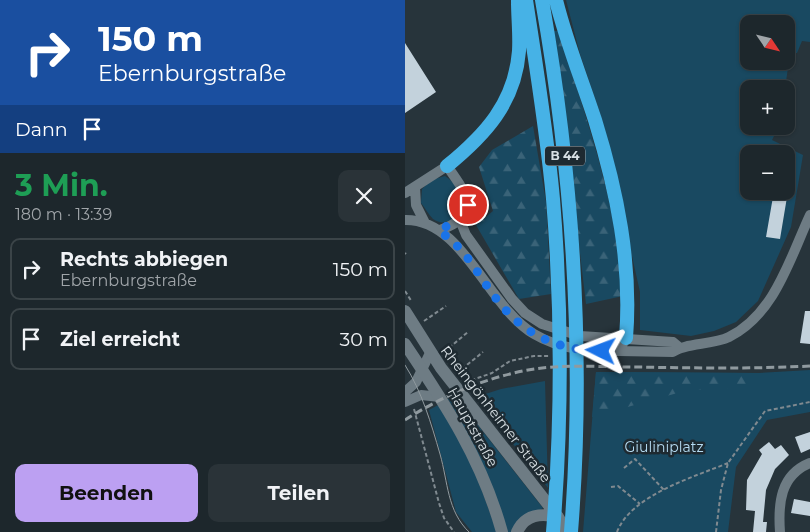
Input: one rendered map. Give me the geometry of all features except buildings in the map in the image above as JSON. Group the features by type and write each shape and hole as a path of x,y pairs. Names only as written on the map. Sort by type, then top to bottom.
{"highway":[{"path":"447,166 486,132 510,90 516,71 519,50 518,0"},
{"name":"B 44","path":"526,0 548,148 557,251 559,314 558,454 553,532"},
{"name":"B 44","path":"542,0 565,152 576,314 576,451 571,532"},
{"path":"556,0 577,72 595,122 623,235 629,299 626,338"}],"main road":[{"name":"Rheingönheimer Straße","path":"405,312 567,532"},
{"name":"Hauptstraße","path":"405,344 471,448 488,487 502,532"},
{"path":"517,532 522,523 533,516 547,515 558,518"}],"street":[{"path":"405,193 447,166 466,192 468,205 460,220 439,230"},
{"path":"415,187 416,205 425,223"},
{"path":"405,220 425,223 439,230 461,250 502,307 532,333 572,349 673,352 679,347 706,345 722,340 754,320 772,297 810,215"},
{"path":"460,220 466,235 512,299 532,318 564,333 587,337 673,342 679,347"},
{"path":"619,351 626,338"},
{"path":"405,392 416,382 422,369 435,354"},
{"path":"408,402 421,395 440,397"},
{"path":"780,532 779,505 781,493 795,472 810,463"}],"path":[{"path":"422,322 446,306"},
{"path":"435,354 467,332"},
{"path":"455,374 483,352"},
{"path":"465,387 472,380 492,373 510,361 534,356 553,356"},
{"path":"408,402 427,452 444,518 454,532"},
{"path":"716,532 721,490 728,463 765,411 810,402"},
{"path":"624,468 635,459 664,490"},
{"path":"617,532 620,524 640,504 664,490 728,463"},
{"path":"611,488 618,486 620,482"},
{"path":"618,486 640,504"}],"green space":[{"path":"566,0 810,0 810,42 802,41 797,53 795,53 795,15 740,15 740,70 788,70 786,80 740,80 740,135 774,135 772,140 782,145 740,145 740,200 795,200 795,151 803,155 791,227 758,301 736,322 714,331 691,336 640,330 640,292 600,113 580,54"},
{"path":"554,31 558,31 590,128 608,195 620,262 623,296 586,304"},
{"path":"533,126 546,202 551,294 519,299 476,225 493,211 479,167 492,150"},
{"path":"445,176 457,188 463,203 456,216 448,221 438,222 433,219 421,203 422,189 431,180"},
{"name":"Giuliniplatz","path":"810,370 810,412 767,420 736,467 728,532 583,532 596,372 758,373"},
{"path":"596,372 758,373 754,388 688,390 592,417"},
{"path":"545,381 548,488 476,397 501,389"},
{"path":"455,396 543,508 512,532 507,532 482,464 467,432 448,399"},
{"path":"440,404 472,463 497,532 472,532 456,512 429,410"}],"tram line":[{"path":"405,365 421,397 429,419 440,454 452,505 456,515 469,532"}],"railway":[{"path":"405,420 434,403 464,389 512,373 541,368 581,366 723,368 810,366"}],"route":[{"path":"468,205 465,214 460,220 439,230 461,250 502,307 525,328 543,339 572,349 601,351"}]}
